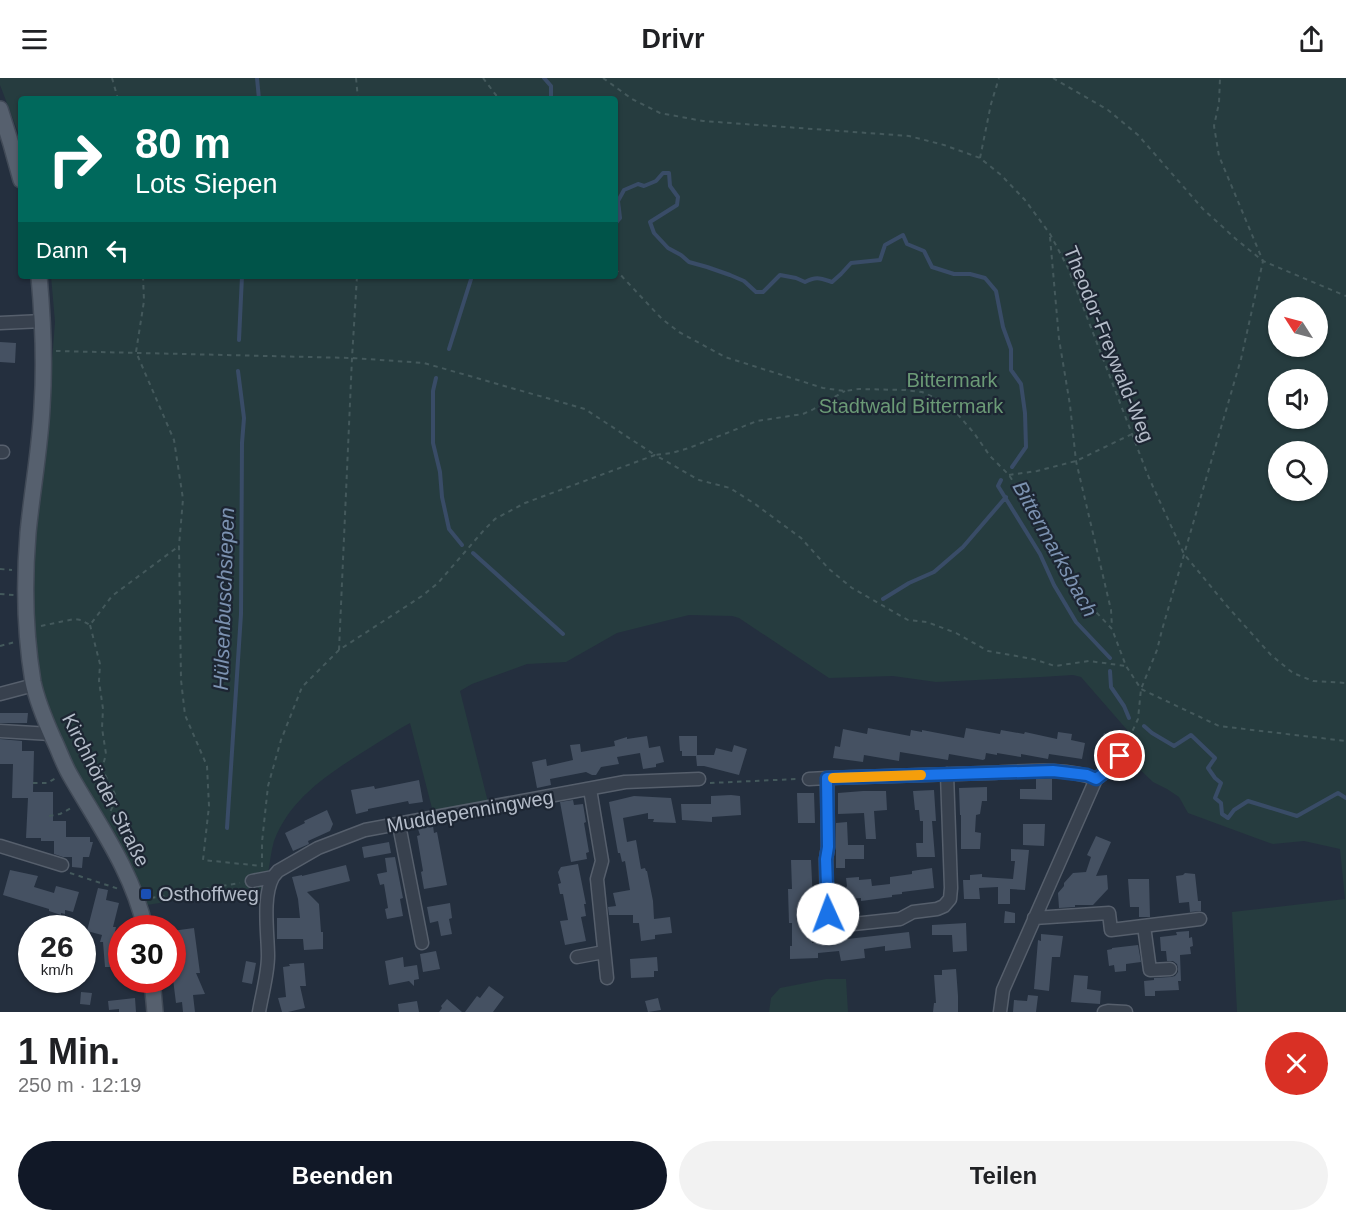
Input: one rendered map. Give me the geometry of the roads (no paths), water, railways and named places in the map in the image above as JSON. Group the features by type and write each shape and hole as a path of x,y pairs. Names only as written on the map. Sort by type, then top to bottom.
{"main road":[{"path":"0,109 18,169"},
{"name":"Kirchhörder Straße","path":"39,279 44,366 42,410 26,571 29,655 34,685 51,734 69,772 123,866 142,915"},
{"path":"153,993 155,1012"}],"street":[{"path":"0,323 43,321"},
{"path":"0,694 34,685"},
{"path":"0,731 51,734"},
{"path":"1000,1012 1003,990 1096,779 1108,770 1120,756"},
{"path":"809,779 1053,771 1087,775 1096,779"},
{"path":"827,778 828,914 834,922 844,925 900,919 913,912 937,909 944,906 950,898 947,774"},
{"name":"Muddepenningweg","path":"252,881 273,876 318,848 365,830 625,782 699,779"},
{"path":"590,789 602,861 597,879 607,978"},
{"path":"399,825 422,942"},
{"path":"0,846 62,865"},
{"path":"259,1012 268,958 266,918 269,886 273,876"},
{"path":"1034,918 1109,913 1111,930 1200,919"},
{"path":"1144,926 1150,970 1170,969"},
{"path":"577,957 604,952"},
{"path":"1104,1012 1126,1012"}],"waterway":[{"name":"Hülsenbuschsiepen","path":"257,78 259,96"},
{"name":"Bittermarksbach","path":"544,78 551,86 551,96"},
{"name":"Bittermarksbach","path":"618,201 624,190 638,184 644,186 656,181 663,173 669,173 670,186 678,197 677,205 650,222 654,233 668,248 689,262 744,281 756,292 763,292 780,275 805,282 818,278 832,282 851,263 880,260 885,245 903,235 907,244 924,251 932,267 954,274 970,274 985,278 996,291 1003,327 1011,349 1011,370 1021,384 1026,447 1012,467"},
{"name":"Bittermarksbach","path":"618,201 620,218 618,220"},
{"name":"Hülsenbuschsiepen","path":"239,340 242,279"},
{"path":"449,349 471,279"},
{"name":"Hülsenbuschsiepen","path":"227,828 241,614 244,418 238,371"},
{"path":"436,378 433,391 433,443 449,529 462,545"},
{"name":"Bittermarksbach","path":"1001,480 998,486 1040,554 1054,585 1076,622 1110,658"},
{"path":"883,599 909,583 934,572 963,547 1006,497"},
{"path":"473,553 563,634"},
{"name":"Bittermarksbach","path":"1110,671 1111,687 1129,718"},
{"name":"Bittermarksbach","path":"1144,726 1174,746 1191,735 1215,758 1208,768 1221,783 1215,798 1221,803 1222,814 1228,818 1234,810 1248,801 1297,816 1338,793 1346,798"}],"place":[{"name":"Osthoffweg","path":"146,894"}],"park label":[{"name":"Bittermark","path":"952,380"},
{"name":"Stadtwald Bittermark","path":"911,406"}]}
